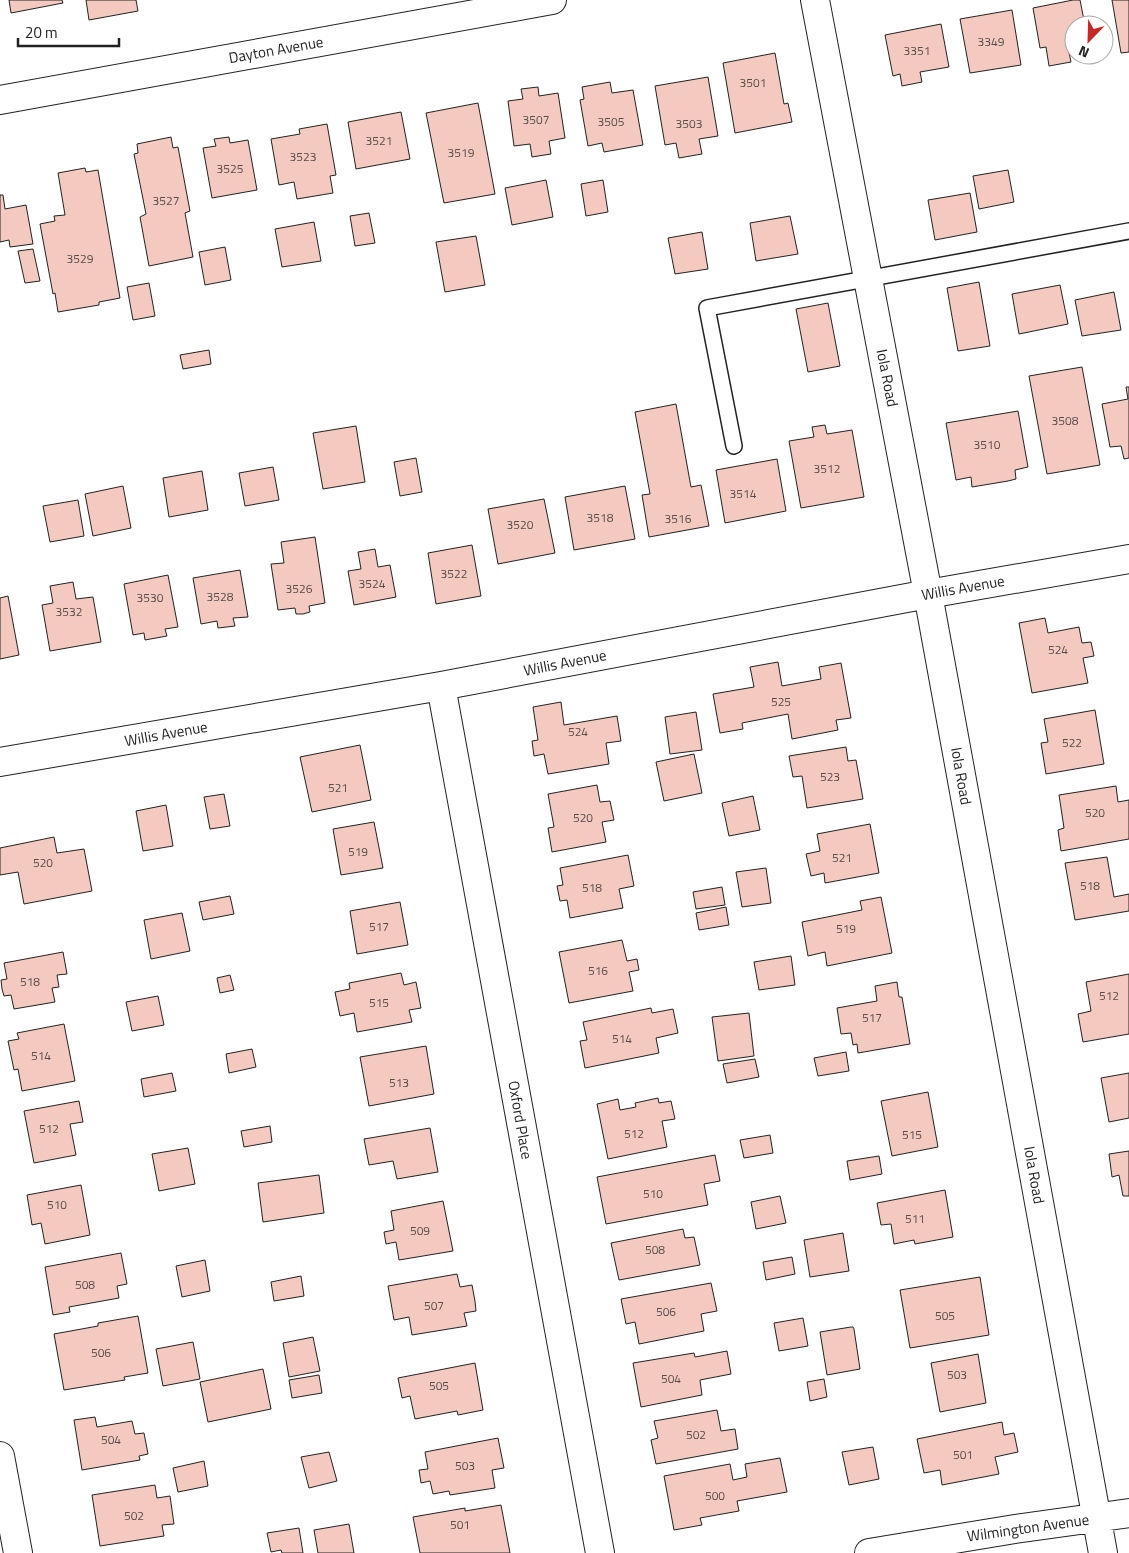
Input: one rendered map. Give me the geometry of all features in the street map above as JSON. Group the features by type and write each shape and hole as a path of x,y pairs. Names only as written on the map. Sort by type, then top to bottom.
{"street":[{"name":"Dayton Avenue","path":"0,100 552,0"},
{"name":"Iola Road","path":"815,0 928,594 1102,1553"},
{"name":"Willis Avenue","path":"0,762 441,686 928,594 1129,559"},
{"name":"Oxford Place","path":"441,686 600,1553"},
{"path":"0,1456 18,1553"},
{"name":"Wilmington Avenue","path":"869,1553 1015,1529 1129,1513"}],"lane":[{"path":"734,446 707,308 1129,231"}],"building":[{"path":"9,0 62,0 63,3 11,13"},
{"path":"86,0 136,0 138,11 89,20"},
{"path":"1080,0 1083,15 1064,15 1064,63 1049,66 1046,47 1040,48 1033,8"},
{"path":"1112,0 1129,0 1129,52 1121,53"},
{"path":"1012,10 1021,65 970,73 960,19"},
{"path":"941,24 949,67 920,72 922,82 902,86 900,74 893,76 885,35"},
{"path":"775,53 784,104 788,103 792,122 735,133 723,63"},
{"path":"708,77 718,136 699,139 702,154 679,158 676,143 665,145 655,86"},
{"path":"610,82 612,93 633,90 643,145 604,152 602,143 588,146 580,100 584,99 582,87"},
{"path":"538,87 539,96 558,93 565,138 549,141 551,154 532,157 530,144 514,146 508,101 523,99 521,89"},
{"path":"478,103 495,194 444,203 426,113"},
{"path":"401,112 410,159 356,169 348,122"},
{"path":"327,124 336,175 330,176 333,193 297,199 294,182 279,185 271,139 300,134 299,129"},
{"path":"171,137 173,148 178,147 190,211 185,213 193,257 149,266 140,217 146,214 134,154 138,153 137,144"},
{"path":"229,137 230,143 248,140 257,190 212,198 203,148 216,146 214,139"},
{"path":"85,168 86,172 98,170 120,298 99,302 99,305 58,312 40,224 55,221 54,216 65,215 58,173"},
{"path":"1008,170 1014,202 979,209 973,176"},
{"path":"546,180 553,217 512,225 505,188"},
{"path":"603,180 608,212 586,216 581,184"},
{"path":"970,193 977,232 935,240 928,200"},
{"path":"0,195 3,195 5,209 26,205 33,244 10,247 9,240 0,242"},
{"path":"369,213 375,243 355,246 350,216"},
{"path":"790,216 798,254 756,261 750,223"},
{"path":"314,222 321,261 282,267 275,229"},
{"path":"702,232 708,269 675,274 668,238"},
{"path":"476,236 485,285 445,292 436,242"},
{"path":"225,247 231,280 205,285 199,252"},
{"path":"33,249 40,281 25,283 18,251"},
{"path":"979,282 990,346 958,351 947,288"},
{"path":"149,283 155,316 133,320 127,287"},
{"path":"1060,285 1068,324 1019,334 1012,294"},
{"path":"1114,292 1121,330 1082,336 1075,300"},
{"path":"828,303 840,366 808,372 796,309"},
{"path":"209,350 211,364 183,369 180,355"},
{"path":"1082,367 1100,465 1047,474 1029,376"},
{"path":"1126,387 1129,387 1129,458 1124,459 1121,446 1110,447 1102,404 1128,399"},
{"path":"676,404 691,487 701,485 709,526 649,537 642,495 650,494 635,412"},
{"path":"1018,411 1028,467 1015,470 1016,479 1008,481 972,487 971,477 956,480 946,423"},
{"path":"825,425 827,434 852,430 864,497 801,508 789,441 814,437 812,427"},
{"path":"356,426 365,482 323,489 313,433"},
{"path":"416,458 422,492 400,496 394,462"},
{"path":"777,459 786,511 725,523 716,470"},
{"path":"273,467 279,500 245,506 239,473"},
{"path":"202,471 208,510 169,517 163,478"},
{"path":"123,486 131,528 93,536 85,494"},
{"path":"625,486 635,539 574,550 565,497"},
{"path":"544,499 555,553 498,564 488,509"},
{"path":"78,500 84,536 50,542 43,506"},
{"path":"315,537 325,603 309,606 310,612 303,614 296,614 295,608 278,610 271,564 284,563 281,542"},
{"path":"472,545 481,596 436,604 428,553"},
{"path":"375,549 378,567 390,565 396,597 354,605 348,571 361,569 358,552"},
{"path":"240,570 248,617 233,618 235,626 218,628 217,621 201,624 193,578"},
{"path":"168,575 178,627 165,629 167,636 145,640 144,633 133,635 124,584"},
{"path":"73,582 76,599 93,597 101,642 50,651 42,605 53,603 50,586"},
{"path":"8,596 19,655 0,659 0,598"},
{"path":"1045,618 1048,633 1079,627 1082,643 1091,642 1094,656 1083,658 1088,683 1032,693 1019,623"},
{"path":"778,662 782,686 821,679 819,667 841,663 851,718 836,720 838,730 792,739 788,714 742,723 743,729 720,733 713,694 754,687 750,667"},
{"path":"561,702 564,725 617,716 621,741 606,743 609,764 548,774 544,754 534,756 532,741 538,740 533,707"},
{"path":"1095,710 1104,764 1046,774 1041,743 1048,742 1044,719"},
{"path":"696,712 702,750 670,754 665,717"},
{"path":"360,745 371,800 312,812 300,757"},
{"path":"846,747 848,761 856,760 863,799 807,808 802,776 793,777 789,756"},
{"path":"694,754 702,793 664,801 656,762"},
{"path":"597,785 600,802 610,801 614,820 602,822 606,842 552,852 548,828 554,827 548,794"},
{"path":"1116,786 1118,802 1129,800 1129,839 1061,851 1058,830 1064,828 1059,795"},
{"path":"224,794 230,826 210,829 204,797"},
{"path":"753,796 760,830 729,836 722,803"},
{"path":"166,805 173,846 143,851 136,811"},
{"path":"374,822 383,868 341,875 333,829"},
{"path":"870,824 879,873 825,883 824,873 811,876 806,854 820,851 817,834"},
{"path":"54,837 57,853 84,849 92,891 24,904 18,872 0,875 0,848"},
{"path":"628,855 634,886 619,889 623,908 570,918 567,900 560,901 557,886 563,885 560,868"},
{"path":"1107,857 1114,897 1129,894 1129,911 1075,920 1065,863"},
{"path":"766,868 771,903 742,907 736,872"},
{"path":"722,887 725,905 696,909 693,892"},
{"path":"230,896 234,914 203,920 199,902"},
{"path":"881,897 892,953 827,966 825,952 808,956 802,922 862,910 860,901"},
{"path":"400,902 408,945 357,954 350,911"},
{"path":"726,907 729,925 699,930 696,913"},
{"path":"182,913 190,951 151,959 144,920"},
{"path":"622,940 627,961 637,959 639,970 629,972 633,991 569,1003 559,952"},
{"path":"63,952 67,974 57,975 59,987 52,988 55,1002 14,1009 11,995 4,996 2,989 1,980 7,979 4,963"},
{"path":"791,956 795,985 759,990 754,962"},
{"path":"401,973 404,985 416,982 421,1008 409,1010 412,1022 357,1032 354,1013 340,1016 335,992 350,989 349,983"},
{"path":"1129,974 1129,1034 1083,1042 1078,1014 1091,1011 1086,982"},
{"path":"230,975 234,990 220,993 217,978"},
{"path":"897,982 899,997 902,997 910,1044 858,1053 857,1044 853,1045 851,1033 841,1034 837,1008 877,1001 875,986"},
{"path":"158,996 164,1025 132,1031 126,1002"},
{"path":"651,1008 652,1013 673,1009 678,1033 656,1038 659,1053 585,1068 580,1041 587,1040 583,1022"},
{"path":"749,1013 754,1056 718,1061 712,1017"},
{"path":"64,1024 75,1081 22,1091 18,1069 14,1070 8,1041 19,1039 17,1033"},
{"path":"426,1046 434,1094 369,1106 360,1057"},
{"path":"252,1049 256,1067 229,1073 226,1054"},
{"path":"846,1052 849,1071 818,1076 814,1058"},
{"path":"755,1059 759,1077 727,1083 723,1064"},
{"path":"172,1073 176,1091 144,1097 141,1079"},
{"path":"1129,1073 1129,1118 1109,1122 1101,1078"},
{"path":"928,1092 938,1147 892,1156 881,1101"},
{"path":"658,1098 659,1103 671,1101 675,1119 662,1121 667,1147 608,1159 597,1104 618,1099 620,1110 636,1107 635,1103"},
{"path":"79,1101 83,1122 70,1124 76,1155 34,1163 24,1111"},
{"path":"270,1126 272,1142 244,1147 241,1131"},
{"path":"430,1128 438,1172 397,1179 393,1161 369,1165 364,1139"},
{"path":"770,1135 773,1153 744,1158 740,1140"},
{"path":"188,1148 195,1184 159,1191 152,1154"},
{"path":"1129,1151 1129,1196 1123,1196 1119,1175 1112,1177 1109,1154"},
{"path":"715,1155 720,1181 704,1184 708,1205 606,1224 597,1177"},
{"path":"879,1156 882,1174 850,1180 847,1161"},
{"path":"319,1175 324,1213 263,1222 258,1183"},
{"path":"81,1185 90,1235 45,1244 41,1223 32,1225 27,1195"},
{"path":"945,1190 953,1237 915,1244 914,1240 894,1244 891,1224 881,1225 877,1203"},
{"path":"780,1196 786,1223 756,1229 751,1202"},
{"path":"443,1201 453,1251 399,1260 396,1242 386,1244 384,1232 394,1230 391,1211"},
{"path":"683,1229 685,1238 694,1237 700,1265 619,1280 611,1243"},
{"path":"843,1233 849,1271 810,1277 804,1240"},
{"path":"121,1253 127,1284 117,1286 119,1298 69,1307 70,1312 53,1315 45,1267"},
{"path":"792,1257 795,1274 766,1280 763,1262"},
{"path":"205,1260 210,1291 182,1297 176,1266"},
{"path":"457,1274 460,1287 472,1285 476,1311 464,1313 467,1326 412,1335 409,1317 394,1320 388,1286"},
{"path":"301,1276 304,1296 274,1301 271,1282"},
{"path":"980,1277 989,1335 910,1348 900,1290"},
{"path":"711,1283 717,1311 701,1314 704,1331 639,1344 635,1322 626,1324 621,1299"},
{"path":"138,1316 148,1373 124,1377 125,1380 64,1390 54,1334 98,1326 98,1323"},
{"path":"803,1318 808,1346 779,1351 774,1323"},
{"path":"853,1327 860,1369 827,1375 820,1332"},
{"path":"313,1337 320,1371 289,1377 283,1343"},
{"path":"193,1342 200,1379 163,1386 156,1349"},
{"path":"727,1351 731,1374 700,1380 702,1395 641,1407 633,1363 694,1353 695,1357"},
{"path":"978,1354 986,1403 940,1412 931,1363"},
{"path":"475,1363 483,1410 458,1415 457,1411 415,1419 410,1396 402,1398 398,1378"},
{"path":"263,1369 271,1409 208,1422 200,1382"},
{"path":"319,1375 322,1393 292,1398 289,1380"},
{"path":"824,1379 827,1397 810,1401 807,1382"},
{"path":"717,1410 721,1431 735,1429 738,1449 656,1464 651,1440 658,1438 654,1421"},
{"path":"95,1417 97,1427 132,1421 135,1434 144,1433 148,1454 139,1456 140,1460 82,1470 74,1420"},
{"path":"1002,1422 1004,1435 1014,1433 1018,1452 995,1457 999,1474 942,1485 940,1470 924,1473 917,1439"},
{"path":"498,1438 504,1468 492,1470 495,1488 450,1495 449,1491 433,1494 430,1481 421,1483 419,1470 428,1469 425,1452"},
{"path":"873,1447 879,1479 849,1485 842,1452"},
{"path":"329,1452 337,1481 309,1488 301,1457"},
{"path":"780,1458 787,1492 737,1501 739,1511 700,1518 702,1525 674,1530 664,1476 730,1464 733,1480 747,1477 745,1464"},
{"path":"204,1461 208,1486 178,1492 173,1468"},
{"path":"155,1485 157,1498 170,1496 174,1524 162,1525 164,1536 100,1546 92,1495"},
{"path":"501,1505 510,1553 420,1553 413,1517 465,1508 465,1511"},
{"path":"349,1524 354,1553 318,1553 314,1530"},
{"path":"299,1528 303,1553 282,1553 281,1550 271,1552 267,1533"}]}
